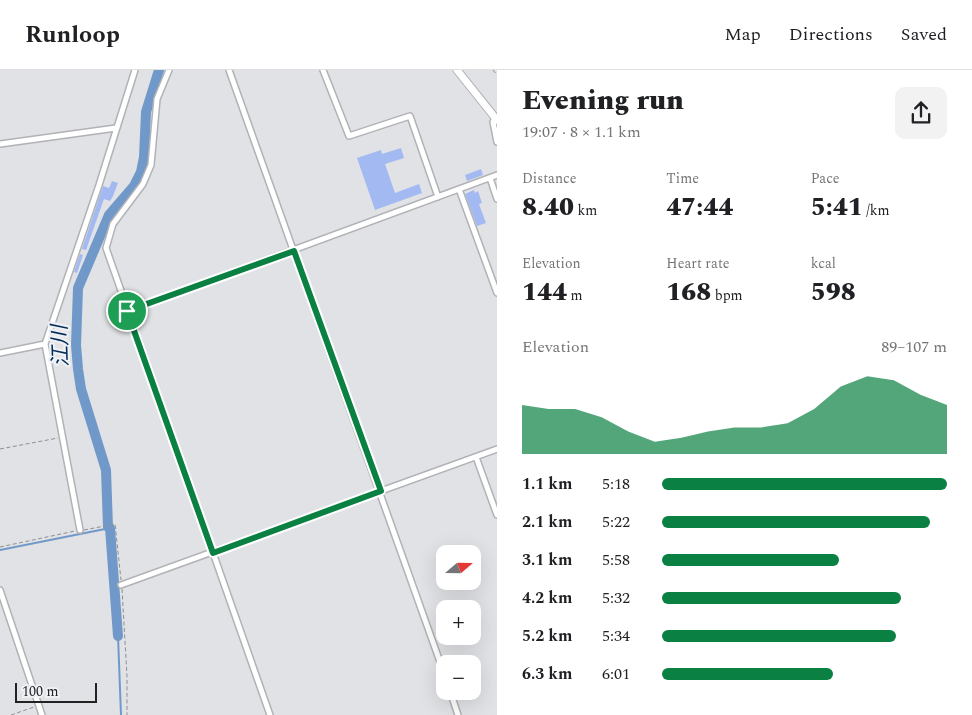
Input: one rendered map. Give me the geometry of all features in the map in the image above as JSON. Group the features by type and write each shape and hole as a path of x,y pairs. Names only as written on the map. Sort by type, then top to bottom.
{"main road":[{"path":"457,70 496,119"}],"street":[{"path":"80,530 45,344 99,185 135,70"},
{"path":"169,70 158,99 151,165 144,184 113,224 106,248 270,715"},
{"path":"229,70 381,491 438,655"},
{"path":"323,70 349,136 410,116 438,197"},
{"path":"496,119 497,142"},
{"path":"0,144 116,128"},
{"path":"127,311 497,175"},
{"path":"490,178 497,198"},
{"path":"459,189 497,293"},
{"path":"0,353 45,344"},
{"path":"121,585 497,449"},
{"path":"476,457 497,515"},
{"path":"0,590 42,715"},
{"path":"453,700 458,715"}],"path":[{"path":"493,70 497,75"},
{"path":"0,449 62,437"},
{"path":"0,547 115,524 127,676 127,715"},
{"path":"11,715 38,705"}],"building":[{"path":"401,148 404,158 385,164 395,193 419,184 422,193 375,210 357,158 381,150 382,154"},
{"path":"481,169 483,175 467,181 465,175"},
{"path":"112,181 118,183 113,196 110,201 104,199 86,250 82,249 103,186 109,188"},
{"path":"474,190 475,193 478,191 482,203 479,204 486,223 477,226 465,194"},
{"path":"80,254 83,255 77,273 74,272"}],"waterway":[{"name":"江川","path":"118,636 110,528 108,527 106,470 81,389 78,369 76,345 78,288 109,215 134,186 141,172 144,157 146,112 159,70"},
{"path":"0,550 110,528"},
{"path":"118,636 121,715"}],"route":[{"path":"294,251 381,491 213,553 127,311 294,251"}]}
